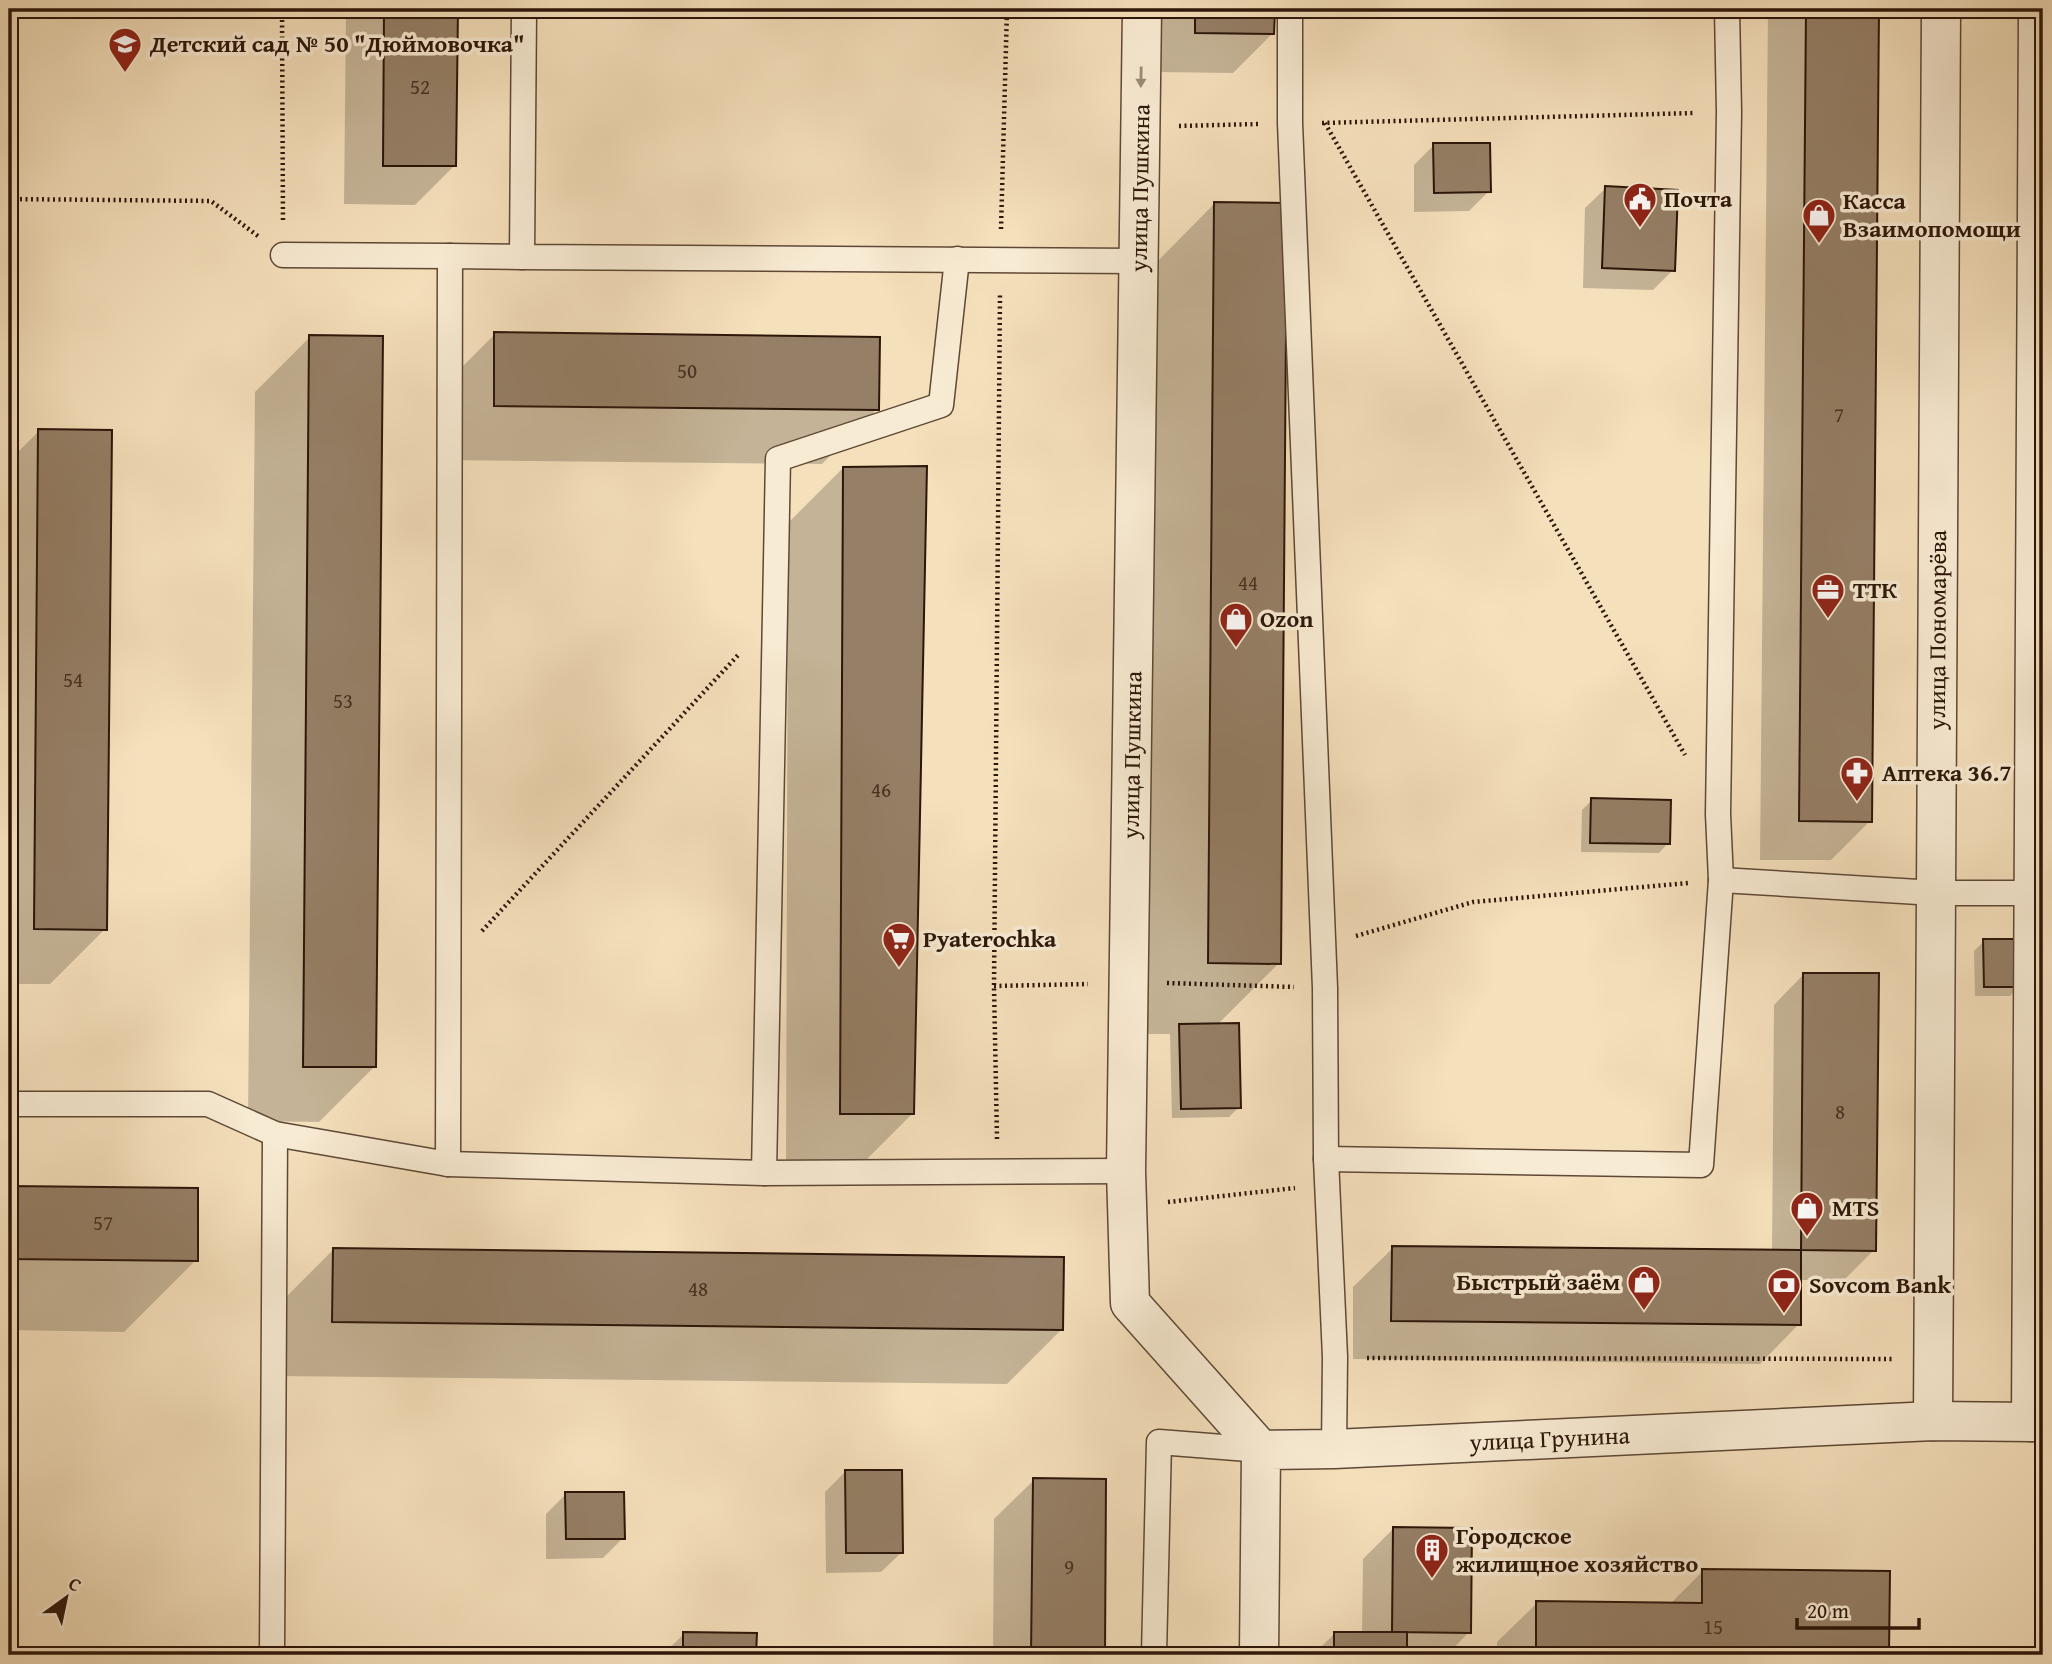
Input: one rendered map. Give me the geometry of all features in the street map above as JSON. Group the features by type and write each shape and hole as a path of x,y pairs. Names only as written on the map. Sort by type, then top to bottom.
{"street":[{"name":"улица Пушкина","path":"1142,9 1126,1189 1129,1303 1261,1450"},
{"name":"улица Пономарёва","path":"1933,1421 1941,9"},
{"path":"2037,1422 2035,892 2038,9"},
{"name":"улица Грунина","path":"1261,1450 1334,1449 1933,1421 2037,1422"},
{"path":"1259,1655 1261,1450"}],"lane":[{"path":"522,257 524,9"},
{"path":"1290,9 1290,123 1325,988 1326,1159 1335,1357 1334,1449"},
{"path":"1326,1159 1701,1165 1721,880 1718,814 1729,112 1727,9"},
{"path":"284,255 1139,261"},
{"path":"447,1164 450,256"},
{"path":"764,1172 778,459 941,405 957,259"},
{"path":"1721,880 1936,893 2035,892"},
{"path":"9,1104 208,1104 275,1134 447,1164 764,1172 998,1171 1126,1189"},
{"path":"272,1655 275,1134"},
{"path":"1154,1655 1159,1442 1261,1450"}],"path":[{"path":"282,9 284,255"},
{"path":"998,1171 994,986 1000,259 1007,9"},
{"path":"1175,126 1729,112"},
{"path":"1325,122 1718,814"},
{"path":"9,200 211,201 284,255"},
{"path":"448,968 775,614"},
{"path":"1126,1189 1327,1184"},
{"path":"1335,1357 1933,1359"}],"building":[{"path":"384,9 458,9 456,166 383,166"},
{"path":"1195,9 1275,9 1274,34 1195,33"},
{"path":"1806,9 1879,9 1872,822 1799,821"},
{"path":"1433,143 1490,143 1491,192 1434,193"},
{"name":"Почта","path":"1605,186 1678,190 1675,271 1602,268"},
{"path":"1214,202 1287,203 1281,964 1208,963"},
{"path":"494,332 880,337 879,410 494,406"},
{"path":"309,335 383,336 376,1067 303,1067"},
{"path":"38,429 112,430 107,930 34,929"},
{"path":"927,466 914,1114 840,1114 843,467"},
{"path":"1591,798 1671,800 1670,844 1590,843"},
{"path":"1983,939 2021,939 2021,987 1984,987"},
{"path":"1803,973 1879,973 1876,1251 1801,1250"},
{"path":"1239,1023 1241,1108 1181,1109 1179,1024"},
{"path":"9,1186 198,1188 198,1261 9,1259"},
{"path":"1392,1246 1801,1250 1801,1325 1391,1321"},
{"path":"333,1248 1064,1257 1063,1330 332,1322"},
{"path":"845,1470 902,1470 903,1553 846,1553"},
{"path":"1033,1478 1106,1479 1105,1655 1031,1655"},
{"path":"565,1492 624,1492 625,1539 566,1539"},
{"name":"Городское жилищное хозяйство","path":"1393,1527 1472,1528 1471,1633 1392,1632"},
{"path":"1702,1569 1890,1571 1889,1653 1707,1651 1707,1655 1536,1655 1536,1601 1702,1603"},
{"path":"683,1632 757,1633 756,1655 683,1655"},
{"path":"1334,1632 1407,1632 1407,1655 1334,1655"}],"place":[{"name":"Детский сад № 50 \"Дюймовочка\"","path":"125,74"},
{"name":"Почта","path":"1640,229"},
{"name":"Касса Взаимопомощи","path":"1819,245"},
{"name":"ТТК","path":"1828,620"},
{"name":"Ozon","path":"1236,649"},
{"name":"Аптека 36.7","path":"1857,803"},
{"name":"Pyaterochka","path":"899,969"},
{"name":"MTS","path":"1807,1238"},
{"name":"Быстрый заём","path":"1644,1312"},
{"name":"Sovcom Bank","path":"1784,1315"},
{"name":"Городское жилищное хозяйство","path":"1432,1580"}]}
